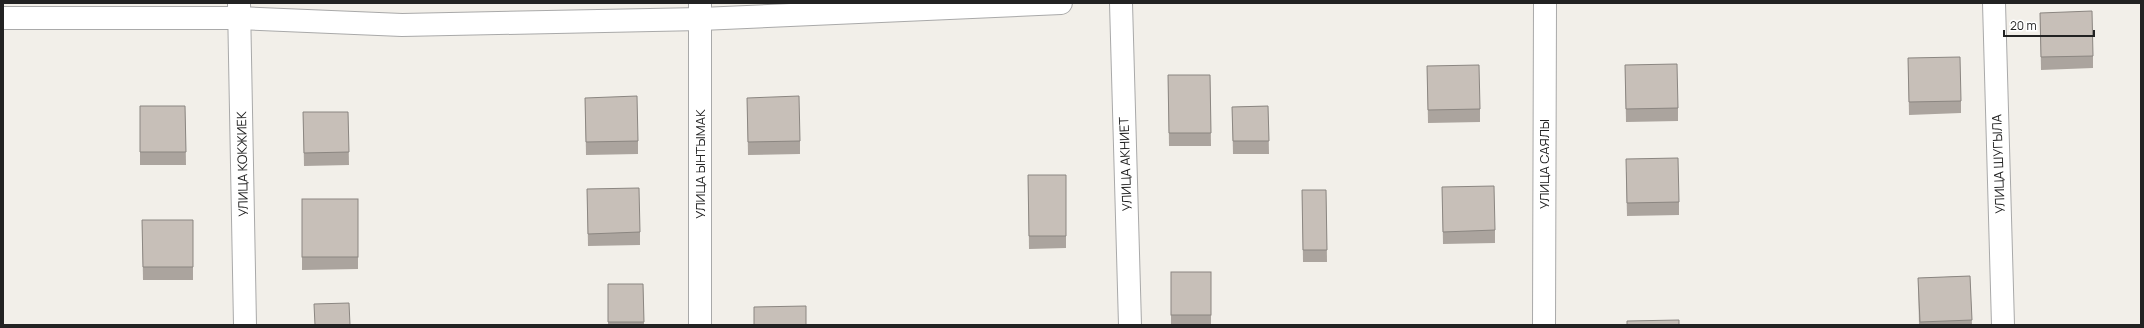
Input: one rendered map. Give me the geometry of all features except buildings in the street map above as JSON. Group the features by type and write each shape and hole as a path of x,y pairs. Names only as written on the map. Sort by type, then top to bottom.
{"street":[{"path":"3,18 239,10 402,25 700,11 1061,3"},
{"name":"УЛИЦА АКНИЕТ","path":"1121,3 1130,325"},
{"name":"УЛИЦА САЯЛЫ","path":"1544,325 1545,3"},
{"name":"УЛИЦА ШУГЫЛА","path":"1994,3 2003,325"},
{"name":"УЛИЦА КОКЖИЕК","path":"239,10 245,325"},
{"name":"УЛИЦА ЫНТЫМАК","path":"700,11 700,325"}]}
